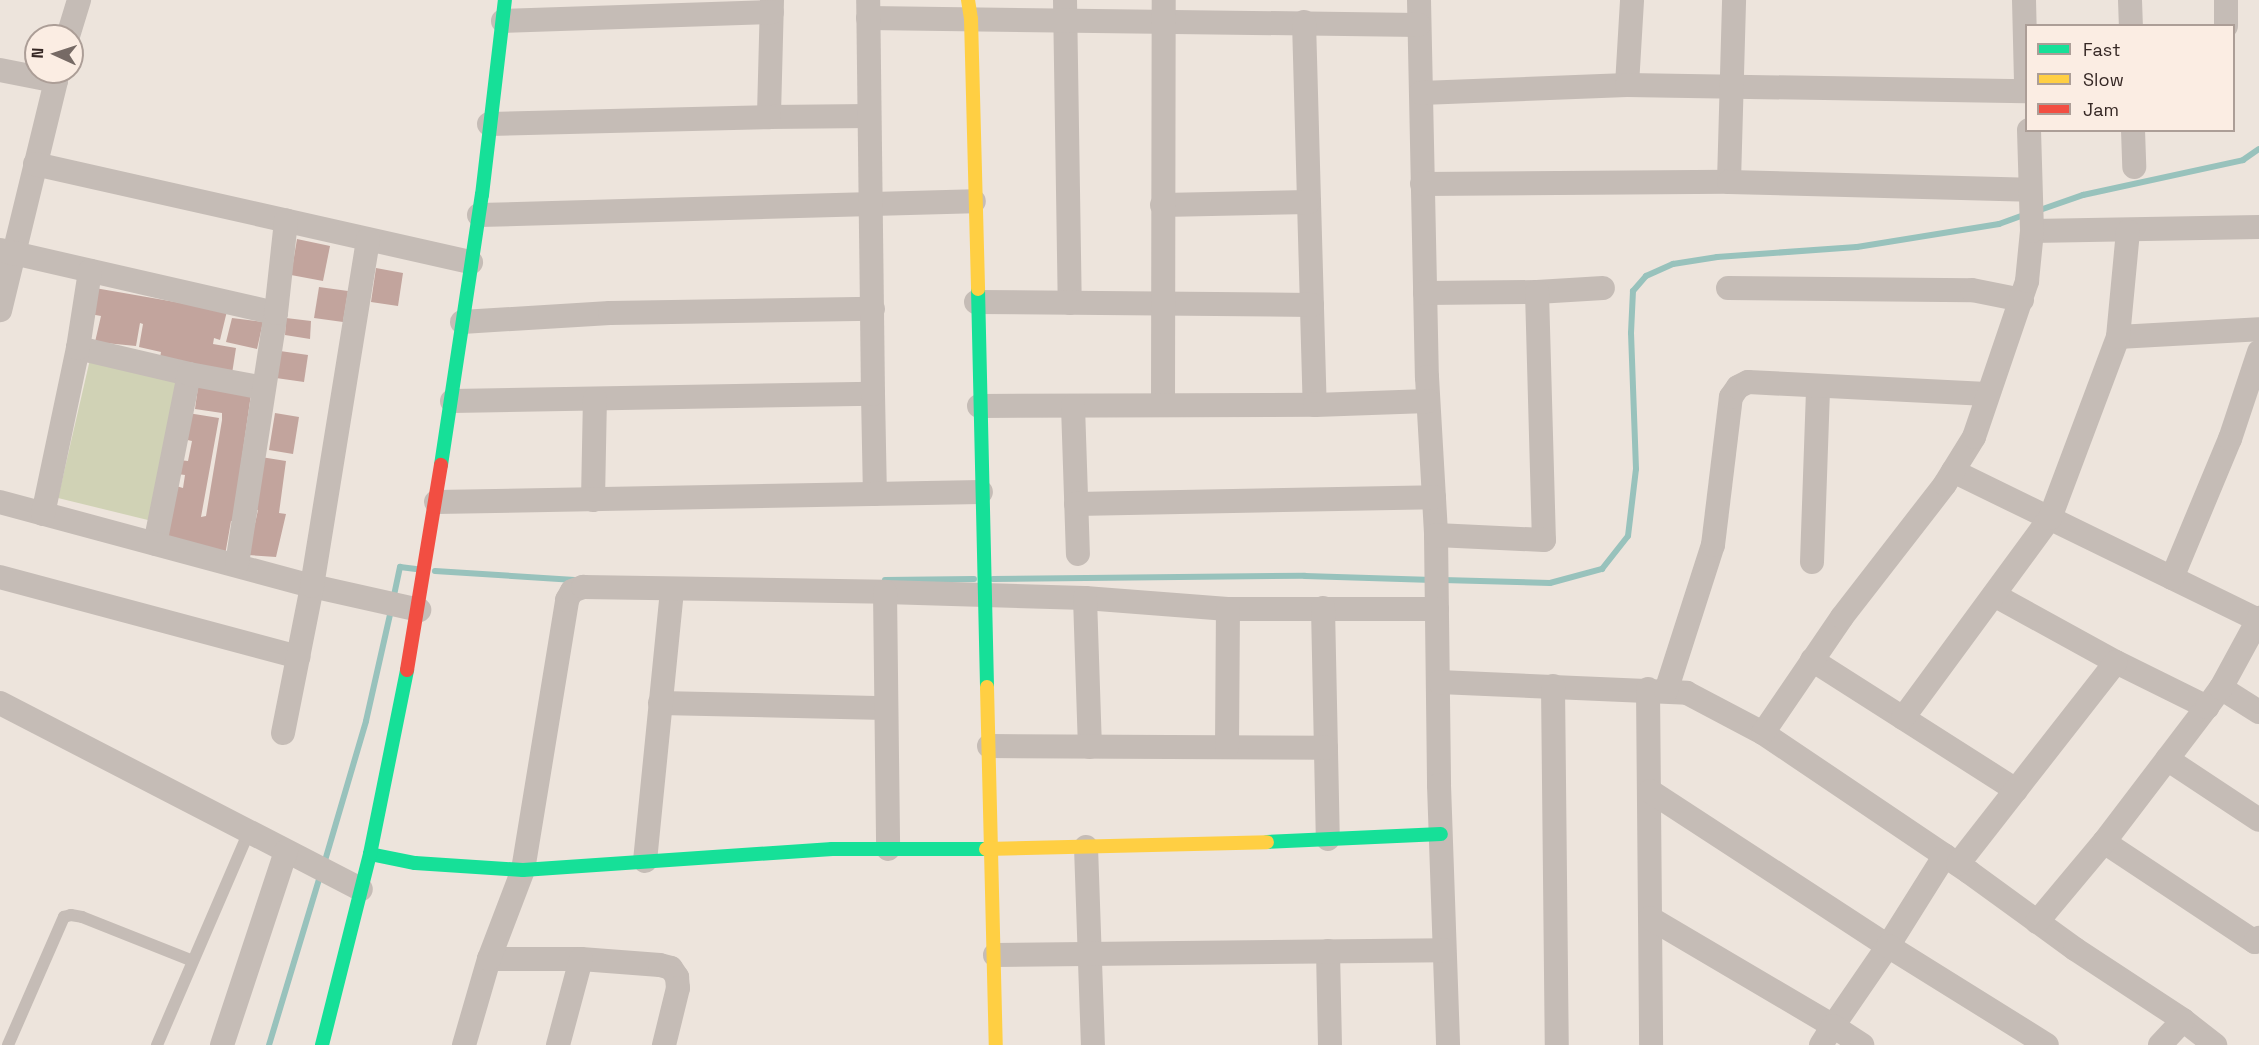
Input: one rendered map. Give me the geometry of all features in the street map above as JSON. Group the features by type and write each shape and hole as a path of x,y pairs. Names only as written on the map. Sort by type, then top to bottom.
{"street":[{"path":"72,24 79,0"},
{"path":"1419,0 1428,401 1436,535 1441,834 1448,1045"},
{"path":"1627,85 1632,0"},
{"path":"1729,182 1734,0"},
{"path":"2024,0 2025,42"},
{"path":"2130,0 2131,24"},
{"path":"2226,0 2226,24"},
{"path":"322,1045 370,854 401,606 424,580 478,215 504,10 772,6 769,117"},
{"path":"875,494 868,9 1164,10 1304,22 1419,25"},
{"path":"970,10 982,569 993,849 996,1045"},
{"path":"1065,10 1070,303"},
{"path":"1163,405 1164,10"},
{"path":"1304,22 1315,405"},
{"path":"0,70 24,73"},
{"path":"0,309 6,251 35,164 55,84"},
{"path":"1420,93 1627,85 2025,91"},
{"path":"489,124 869,116"},
{"path":"1763,733 1812,660 1953,471 1974,437 2027,281 2030,210 2029,132"},
{"path":"2133,132 2134,167"},
{"path":"35,164 471,262"},
{"path":"1422,184 1729,182 2030,210 2128,231 2259,227"},
{"path":"478,215 974,201"},
{"path":"1162,205 1309,202"},
{"path":"237,564 276,313 286,221"},
{"path":"1903,718 2050,518 2118,337 2128,231"},
{"path":"283,733 312,586 368,239"},
{"path":"6,251 276,313"},
{"path":"43,514 78,348 90,271"},
{"path":"1425,292 1537,292 1603,288"},
{"path":"1728,288 1971,290 2022,300"},
{"path":"1436,535 1544,540 1537,292"},
{"path":"976,302 1312,305"},
{"path":"462,322 610,313 873,309"},
{"path":"2118,337 2259,329"},
{"path":"78,348 189,374 264,388"},
{"path":"2172,578 2230,439 2259,352"},
{"path":"155,544 189,374"},
{"path":"1651,1045 1650,791 1657,690 1713,545 1731,397 1738,387 1748,382 1988,394"},
{"path":"1812,562 1818,386"},
{"path":"452,400 873,394"},
{"path":"593,500 595,399"},
{"path":"979,406 1315,405 1428,401"},
{"path":"1073,406 1078,554"},
{"path":"1953,471 2258,619 2221,688 2104,842 2037,922"},
{"path":"436,502 981,492"},
{"path":"1076,504 1434,497"},
{"path":"0,502 312,586 401,606"},
{"path":"0,577 298,657"},
{"path":"464,1045 489,959 523,870 567,600 572,591 583,587 672,591 983,591 1228,609 1323,608 1437,589"},
{"path":"645,861 672,591"},
{"path":"885,592 888,849"},
{"path":"1994,595 2116,662 2207,707"},
{"path":"1085,598 1090,747"},
{"path":"1323,608 1328,839"},
{"path":"1227,747 1228,609"},
{"path":"1812,660 2016,790"},
{"path":"1827,1036 1888,946 1952,860 2016,790 2116,662"},
{"path":"1439,682 1687,693 1763,733 1952,860 2037,922 2183,1020 2215,1045"},
{"path":"1553,686 1557,1045"},
{"path":"2221,688 2259,712"},
{"path":"0,703 361,889"},
{"path":"660,703 886,708"},
{"path":"989,746 1326,748"},
{"path":"2167,759 2259,820"},
{"path":"1650,791 1888,946 2047,1045"},
{"path":"370,854 415,863 523,870 645,861 729,858 832,849 1086,847 1441,834"},
{"path":"2104,842 2258,942"},
{"path":"1086,847 1093,1045"},
{"path":"222,1045 286,850"},
{"path":"1650,918 1827,1036 1862,1045"},
{"path":"995,955 1444,950"},
{"path":"1328,951 1330,1045"},
{"path":"489,959 580,959 660,965 671,968 677,977 678,988 664,1045"},
{"path":"558,1045 580,959"},
{"path":"2160,1045 2183,1020"}],"lane":[{"path":"157,1045 249,831"},
{"path":"8,1045 64,917 71,915 82,917 193,961"}],"green space":[{"path":"91,355 184,379 156,522 58,498"}],"building":[{"path":"297,239 330,246 323,281 291,275"},
{"path":"376,268 403,273 398,306 371,302"},
{"path":"319,287 348,291 343,322 314,318"},
{"path":"95,288 227,311 220,340 214,338 213,344 236,348 231,380 160,358 161,352 139,347 143,324 140,323 136,346 95,342 101,316 90,314"},
{"path":"232,318 263,322 257,349 226,342"},
{"path":"286,318 311,321 310,339 285,335"},
{"path":"280,351 308,355 304,382 276,378"},
{"path":"198,387 251,394 233,521 231,521 225,555 164,540 176,486 183,488 185,475 177,474 179,460 188,461 192,441 183,439 188,413 219,418 201,517 206,516 222,413 195,409"},
{"path":"275,413 299,417 293,454 269,450"},
{"path":"261,457 286,461 279,513 286,514 276,557 248,555 258,510 250,509"}],"waterway":[{"path":"2037,211 2083,195 2243,160 2259,149"},
{"path":"1443,580 1550,583 1602,569 1628,536 1636,469 1631,333 1633,291 1646,276 1673,264 1717,257 1857,247 1999,224 2027,214"},
{"path":"393,600 400,567 416,569"},
{"path":"435,571 575,580"},
{"path":"993,579 1305,576 1433,580"},
{"path":"885,580 974,579"},
{"path":"324,864 366,721 391,610"},
{"path":"269,1045 321,873"}],"traffic: fast":[{"path":"441,465 482,195 505,0"},
{"path":"978,289 987,687"},
{"path":"322,1045 370,854 407,670"},
{"path":"1267,842 1441,834"},
{"path":"370,854 415,863 523,870 832,849 986,849"}],"traffic: slow":[{"path":"968,0 971,19 978,289"},
{"path":"987,687 996,1045"},
{"path":"986,849 1267,842"}],"traffic: jam":[{"path":"407,670 441,465"}]}
